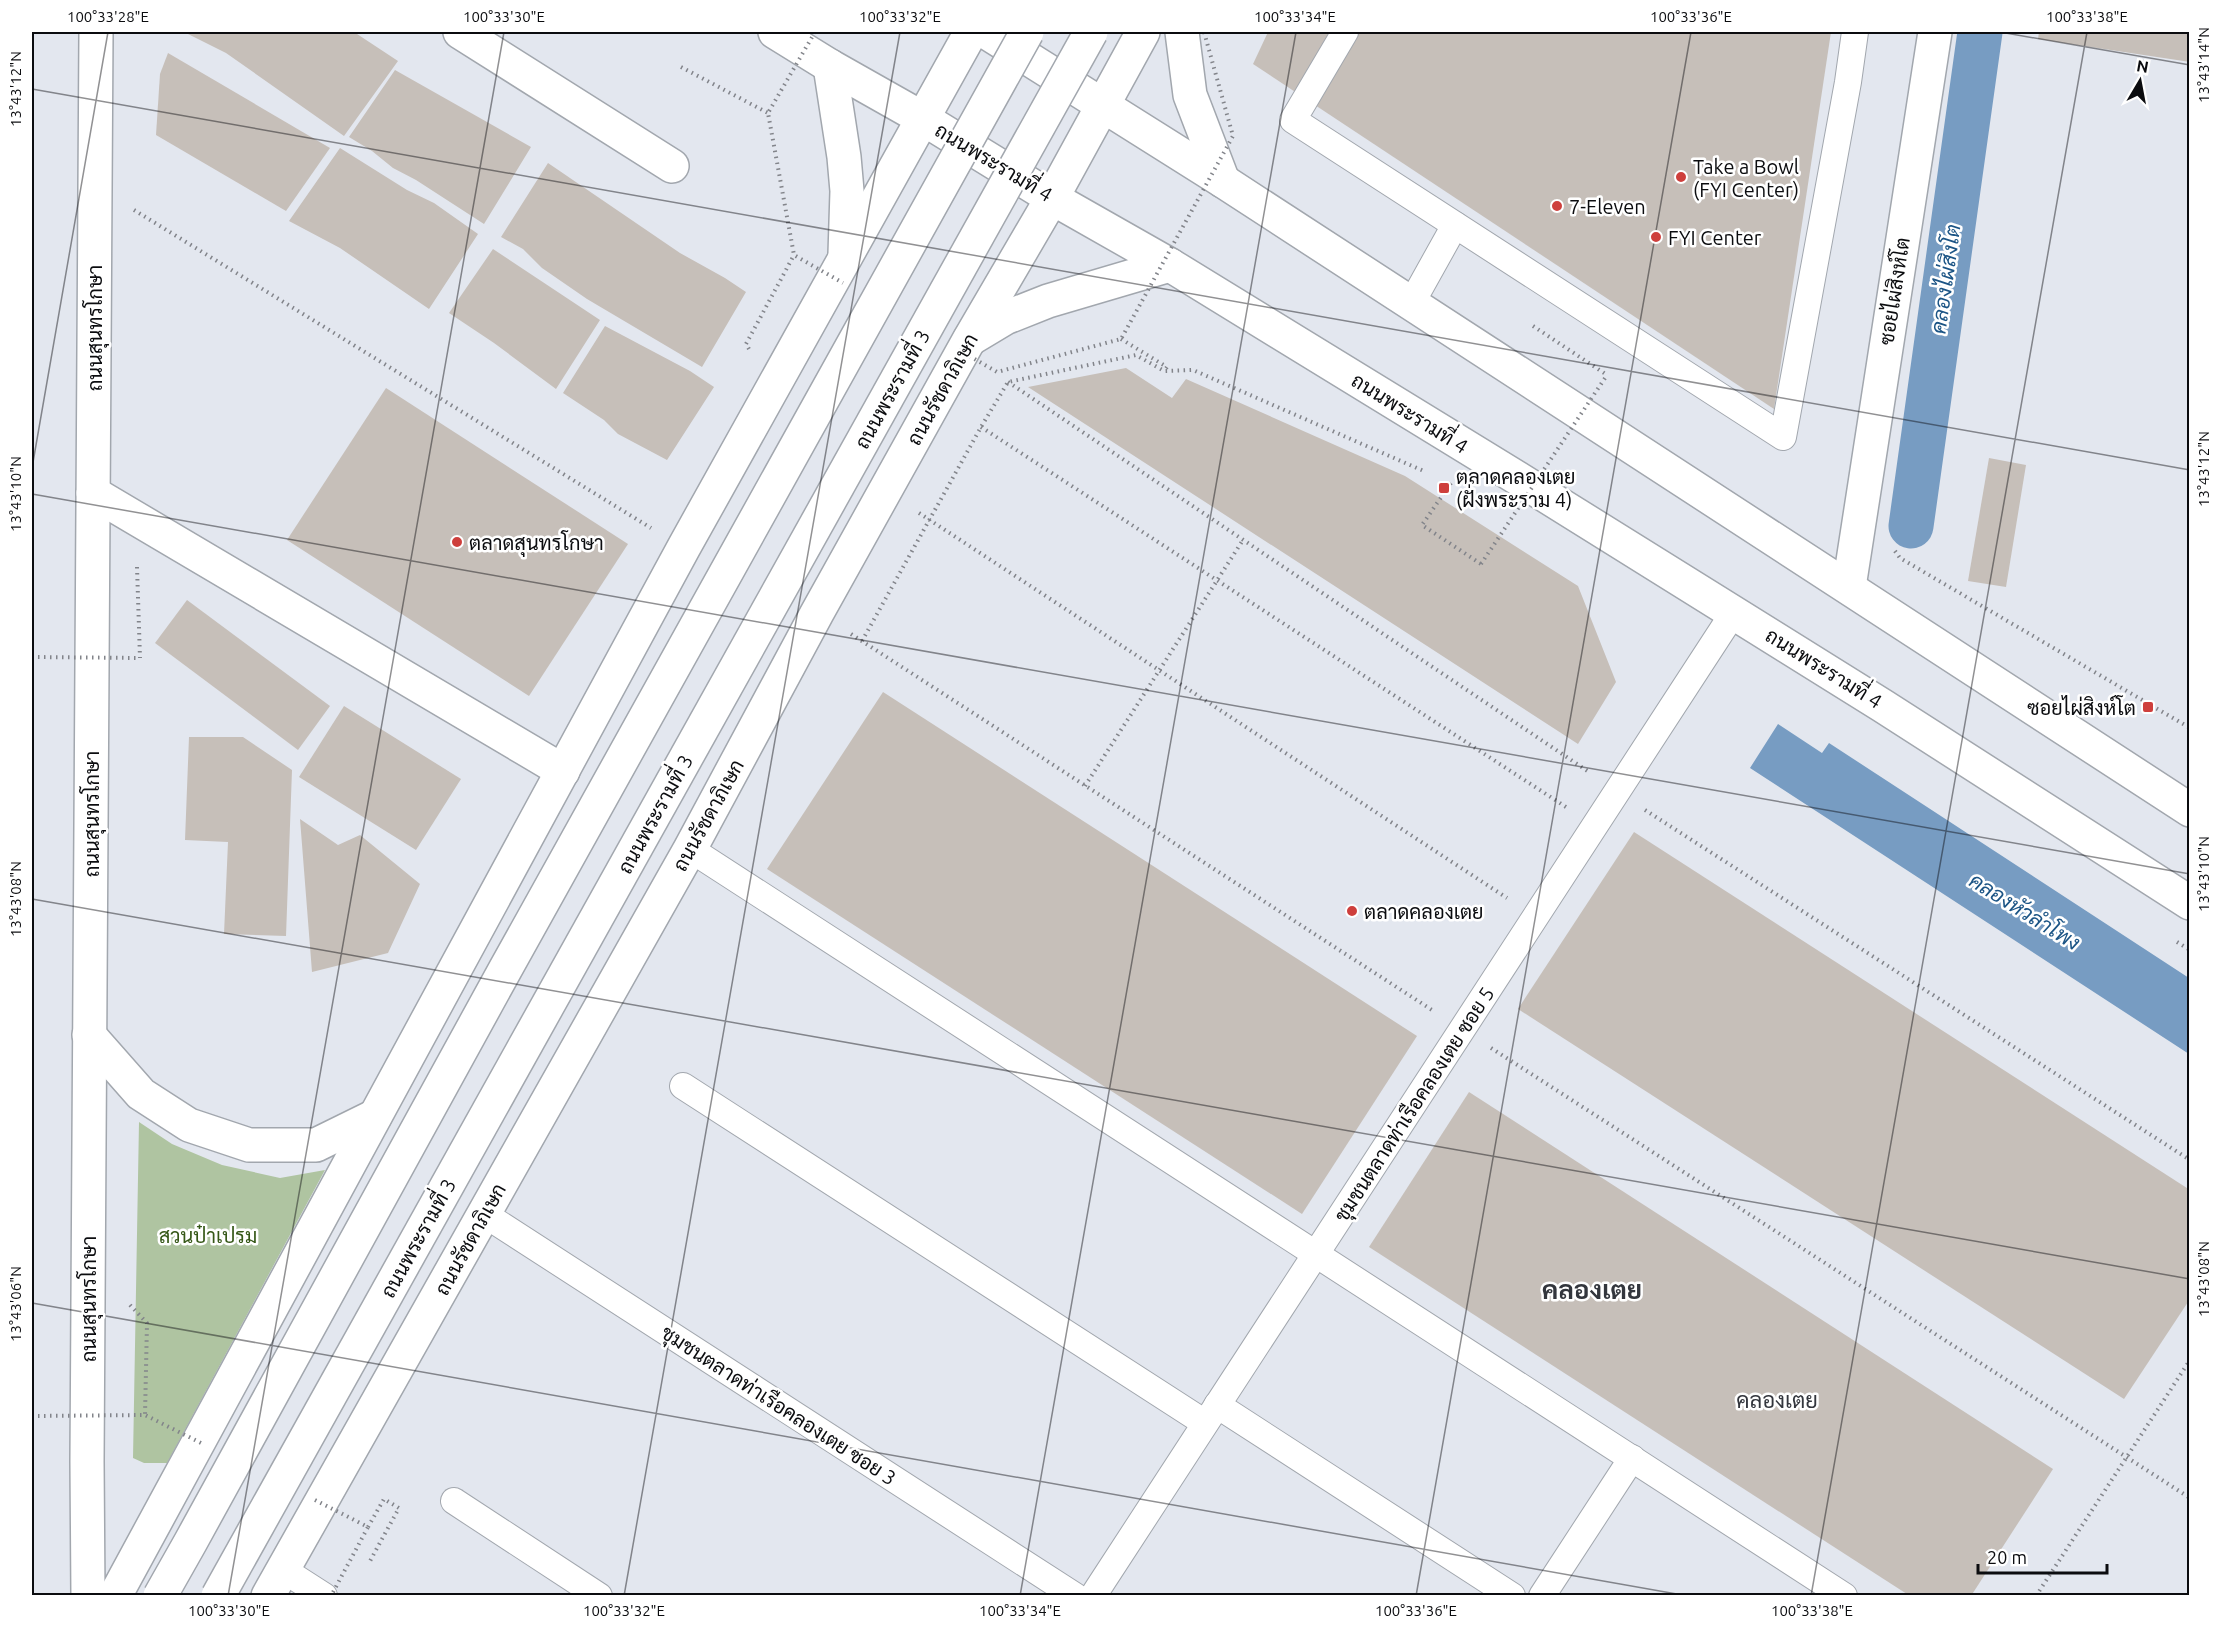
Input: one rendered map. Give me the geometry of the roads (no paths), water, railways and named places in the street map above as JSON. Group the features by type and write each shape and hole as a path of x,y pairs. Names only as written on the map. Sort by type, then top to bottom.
{"main road":[{"name":"ถนนสุนทรโกษา","path":"88,1596 89,1035 96,32"},
{"path":"460,32 672,166"},
{"name":"ถนนพระรามที่ 4","path":"775,32 1052,198 1170,265 1734,612 2190,903"},
{"path":"115,1596 684,548 971,32"},
{"path":"986,32 1223,181 2190,810"},
{"path":"159,1596 1027,32"},
{"name":"ถนนพระรามที่ 3","path":"218,1596 1091,32"},
{"name":"ถนนรัชดาภิเษก","path":"275,1582 690,849 817,613 969,340 1052,198 1143,32"},
{"path":"1182,32 1190,95 1223,181"},
{"name":"ซอยไผ่สิงห์โต","path":"1849,587 1935,32"},
{"path":"831,66 847,191 845,259"},
{"path":"969,340 1005,318 1048,301 1170,265"},
{"path":"93,493 563,771"},
{"path":"89,1035 141,1094 189,1125 249,1144 315,1145 375,1116"}],"lane":[{"path":"1345,32 1293,120 1783,437 1848,82 1855,32"},
{"path":"1411,304 1455,225"},
{"name":"ชุมชนตลาดท่าเรือคลองเตย ซอย 5","path":"1093,1596 1734,612"},
{"path":"690,849 1844,1596"},
{"path":"683,1086 1211,1414 1512,1596"},
{"name":"ชุมชนตลาดท่าเรือคลองเตย ซอย 3","path":"484,1214 1075,1596"},
{"path":"1542,1596 1632,1458"},
{"path":"453,1501 599,1596"},
{"path":"275,1582 324,1596"}],"water":[{"name":"คลองหัวลำโพง","path":"1778,724 1822,753 1829,743 2189,978 2189,1054 1750,768"}],"waterway":[{"name":"คลองไผ่สิงโต","path":"1911,526 1980,32"}],"place":[{"name":"Take a Bowl (FYI Center)","path":"1681,177"},
{"name":"7-Eleven","path":"1557,206"},
{"name":"FYI Center","path":"1656,237"},
{"name":"ตลาดคลองเตย (ฝั่งพระราม 4)","path":"1444,488"},
{"name":"ตลาดสุนทรโกษา","path":"457,542"},
{"name":"ซอยไผ่สิงห์โต","path":"2148,707"},
{"name":"ตลาดคลองเตย","path":"1352,911"}],"district":[{"name":"คลองเตย","path":"1592,1289"},
{"name":"คลองเตย","path":"1777,1399"}],"park label":[{"name":"สวนป๋าเปรม","path":"208,1235"}]}
